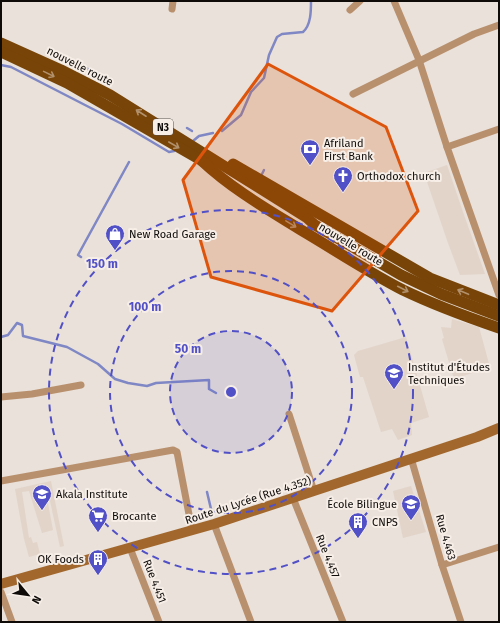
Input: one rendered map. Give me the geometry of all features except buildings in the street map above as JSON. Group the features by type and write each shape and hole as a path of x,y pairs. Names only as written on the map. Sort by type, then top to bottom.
{"highway":[{"name":"nouvelle route","path":"1,43 43,61 110,95 204,158 304,221 316,225 400,275 441,294 499,316"},
{"name":"nouvelle route","path":"1,52 67,83 204,158 229,162 250,173 430,278 499,305"},
{"name":"nouvelle route","path":"204,158 219,177 244,194 403,290 463,316 499,328"}],"main road":[{"name":"Route du Lycée (Rue 4.352)","path":"1,584 214,524 477,437 499,428"}],"street":[{"path":"172,9 173,1"},
{"path":"350,10 360,1"},
{"path":"394,1 419,60 447,147 499,295"},
{"path":"353,94 474,34 499,25"},
{"path":"447,147 499,129"},
{"path":"1,397 32,394 81,385"},
{"path":"289,414 314,491"},
{"path":"1,481 173,450 177,452 192,530"},
{"name":"Rue 4.463","path":"412,458 442,565 461,622"},
{"name":"Rue 4.457","path":"294,498 343,622"},
{"path":"214,524 251,622"},
{"path":"442,565 499,547"},
{"name":"Rue 4.451","path":"130,548 159,622"},
{"path":"1,592 12,622"}],"highlighted area":[{"path":"268,64 386,127 418,211 332,311 211,277 183,180"}],"shaded area":[{"path":"447,165 485,274 460,275 448,243 424,173"},
{"path":"452,319 479,327 491,371 485,372 484,369 454,379 442,339 444,338 441,327 451,328"},
{"name":"Institut d'Études Techniques","path":"406,337 429,417 411,423 412,435 398,440 392,429 381,432 363,377 360,377 354,355 358,351"},
{"name":"Akala Institute","path":"51,481 64,546 60,547 47,487 37,489 39,495 46,493 53,530 42,533 29,491 22,492 29,538 31,537 33,543 37,542 40,554 29,557 24,539 15,489"},
{"name":"École Bilingue","path":"411,486 426,532 403,538 393,491"}],"waterway":[{"path":"222,131 241,115 251,92 264,78 269,55 277,37 282,34 303,32 306,29 310,18 311,1"},
{"path":"53,54 99,74"},
{"path":"1,65 11,67 122,124 169,152 174,151"},
{"path":"187,128 192,131"},
{"path":"193,141 199,136 213,133"},
{"path":"81,257 78,255 129,162"},
{"path":"261,176 264,170"},
{"path":"1,337 8,335 17,323 22,325 23,336 67,347 98,364 115,379 147,386 156,383 209,380 209,389 216,393"},
{"path":"207,492 211,509"}],"place":[{"name":"Afriland First Bank","path":"310,166"},
{"name":"Orthodox church","path":"343,193"},
{"name":"New Road Garage","path":"115,251"},
{"name":"Institut d'Études Techniques","path":"394,390"},
{"name":"Akala Institute","path":"42,511"},
{"name":"École Bilingue","path":"411,521"},
{"name":"Brocante","path":"98,533"},
{"name":"CNPS","path":"358,539"},
{"name":"OK Foods","path":"98,576"}]}
